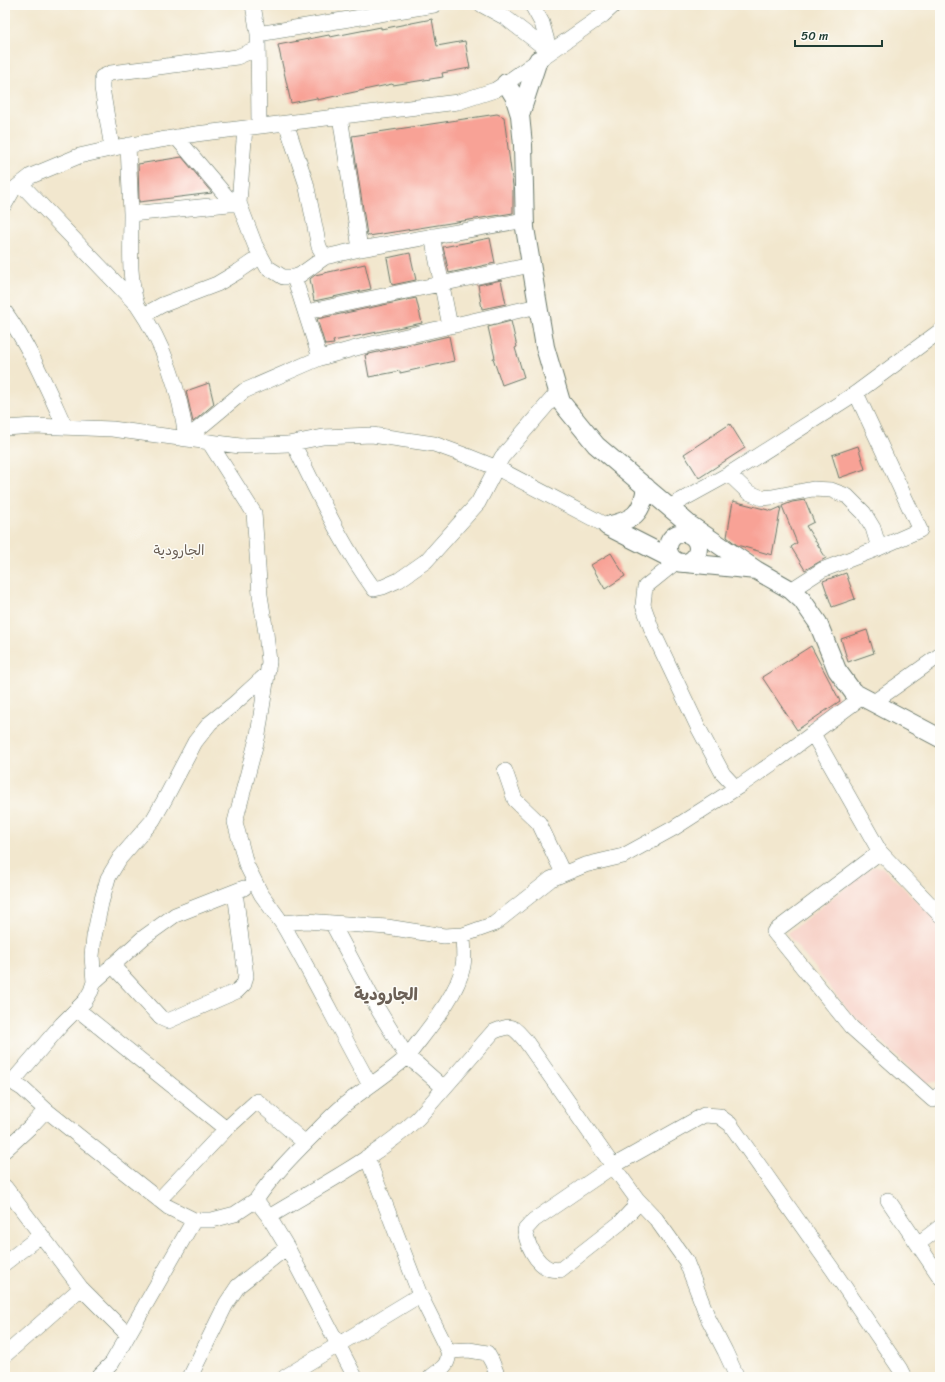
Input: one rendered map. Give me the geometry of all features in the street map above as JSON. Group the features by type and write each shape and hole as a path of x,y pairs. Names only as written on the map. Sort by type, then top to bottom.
{"main road":[{"path":"520,115 544,56"},
{"path":"506,83 514,96 520,115 523,145 525,220 531,265 545,347 561,402 596,445 690,525 756,570 791,590 802,600 818,623 837,670 853,692 940,738"},
{"path":"607,526 624,522 636,515 641,505 646,487"},
{"path":"646,487 672,538 668,550 678,562"},
{"path":"607,526 672,538 682,533 688,534 696,540 698,550 694,559 678,562"},
{"path":"607,526 678,562 756,570"},
{"path":"698,545 718,544"}],"street":[{"path":"236,204 252,127 258,41 253,5"},
{"path":"112,148 102,88 102,77 111,73 237,57 258,41 434,5"},
{"path":"482,5 506,18 544,56"},
{"path":"532,5 542,23 544,56"},
{"path":"5,204 13,190 31,176 78,156 112,148 176,137 458,102 495,90 544,56 607,8"},
{"path":"340,116 360,249"},
{"path":"286,123 306,183 319,247 325,257"},
{"path":"176,137 236,204 267,267 283,278 300,275 325,257 360,249 525,220"},
{"path":"128,145 132,286 133,293 140,310"},
{"path":"21,184 140,310 148,322 158,342 174,382 186,439"},
{"path":"131,214 236,204"},
{"path":"432,236 450,326"},
{"path":"140,310 162,305 217,284 261,256"},
{"path":"306,312 531,265"},
{"path":"294,277 320,358"},
{"path":"186,439 244,391 320,358 368,345 538,306"},
{"path":"5,312 32,357 65,427"},
{"path":"670,507 729,474 856,393 940,331"},
{"path":"294,443 336,527 374,589 399,580 426,561 478,503 502,457 558,392"},
{"path":"791,590 822,570 920,530 856,393"},
{"path":"5,428 34,426 112,429 240,446 294,443 323,437 372,435 434,444 497,468 607,526"},
{"path":"209,442 254,513 260,595 269,662 258,735 235,822 246,864 261,894 282,923 302,958 339,1030 370,1085"},
{"path":"729,474 748,492 762,498 813,489 831,490 847,496 864,513 874,528 879,548"},
{"path":"678,562 645,587 643,605 652,630 699,729 723,774 736,788"},
{"path":"282,923 306,921 387,927 444,936 463,935 494,924 551,879 585,865 623,856 674,828 736,788 814,734 940,655"},
{"path":"267,674 210,723 195,742 153,820 120,858 108,878 100,903 94,936 92,956 94,982 91,991 85,1001 9,1079 168,1207 194,1220 212,1220 235,1214 256,1200 277,1173 342,1107 370,1085 393,1070 407,1057 454,993 464,964 463,935"},
{"path":"814,734 880,852 940,915"},
{"path":"505,771 515,800 539,823 563,873"},
{"path":"880,852 774,932 851,1027 933,1100 940,1094"},
{"path":"94,982 143,938 175,915 256,883"},
{"path":"112,965 161,1018 168,1021 237,990 244,984 246,976 235,892"},
{"path":"332,924 378,1011 407,1057 444,1088"},
{"path":"77,1009 226,1129"},
{"path":"269,1217 367,1157 404,1131 418,1118 493,1032 504,1027 516,1029 637,1199 656,1219 686,1261 708,1318 737,1377"},
{"path":"159,1200 226,1129 257,1101 305,1143"},
{"path":"5,1150 30,1128 46,1110"},
{"path":"637,1199 632,1209 620,1223 560,1270 550,1269 540,1262 527,1241 525,1230 534,1220 613,1166 704,1115 719,1116 730,1124 833,1270 904,1377"},
{"path":"367,1157 420,1295 448,1351 449,1357 447,1364 431,1377"},
{"path":"5,1187 81,1288 128,1335"},
{"path":"256,1200 269,1217 287,1247 355,1377"},
{"path":"888,1200 940,1277"},
{"path":"98,1377 112,1362 194,1220"},
{"path":"918,1244 940,1227"},
{"path":"5,1263 41,1235"},
{"path":"190,1377 226,1304 238,1286 287,1247"},
{"path":"5,1355 81,1288"},
{"path":"285,1377 420,1295"},
{"path":"448,1351 469,1350 487,1353 498,1377"}],"shaded area":[{"path":"872,867 882,867 940,924 940,1079 936,1082 925,1082 850,1012 787,934"}],"building":[{"path":"432,19 437,46 465,41 470,68 442,73 443,77 392,84 317,100 317,98 291,103 278,45 329,35 330,37 381,27 381,29"},
{"path":"497,114 504,117 513,186 513,213 369,236 367,235 352,136"},
{"path":"182,157 212,193 139,202 138,164"},
{"path":"490,238 495,263 449,273 443,247"},
{"path":"410,253 416,280 392,285 387,258"},
{"path":"365,264 371,289 314,301 310,279 315,275"},
{"path":"501,280 506,304 482,309 478,285"},
{"path":"416,298 422,323 333,341 334,344 325,345 317,319"},
{"path":"511,321 517,347 515,348 524,377 502,385 493,358 495,358 488,327"},
{"path":"449,336 454,361 400,373 400,371 369,377 365,355"},
{"path":"209,383 214,404 193,422 186,391"},
{"path":"730,424 745,448 699,478 684,454"},
{"path":"858,446 865,469 839,478 832,455"},
{"path":"805,500 814,522 806,526 826,558 805,570 791,547 797,543 782,506 792,502"},
{"path":"733,501 772,511 781,507 772,555 737,545 727,537"},
{"path":"611,553 625,576 605,589 591,565"},
{"path":"846,573 855,599 832,607 823,581"},
{"path":"867,630 874,653 848,662 841,639"},
{"path":"811,646 840,701 797,730 762,677"}],"district":[{"name":"الجارودية","path":"179,550"},
{"name":"الجارودية","path":"386,994"}]}
